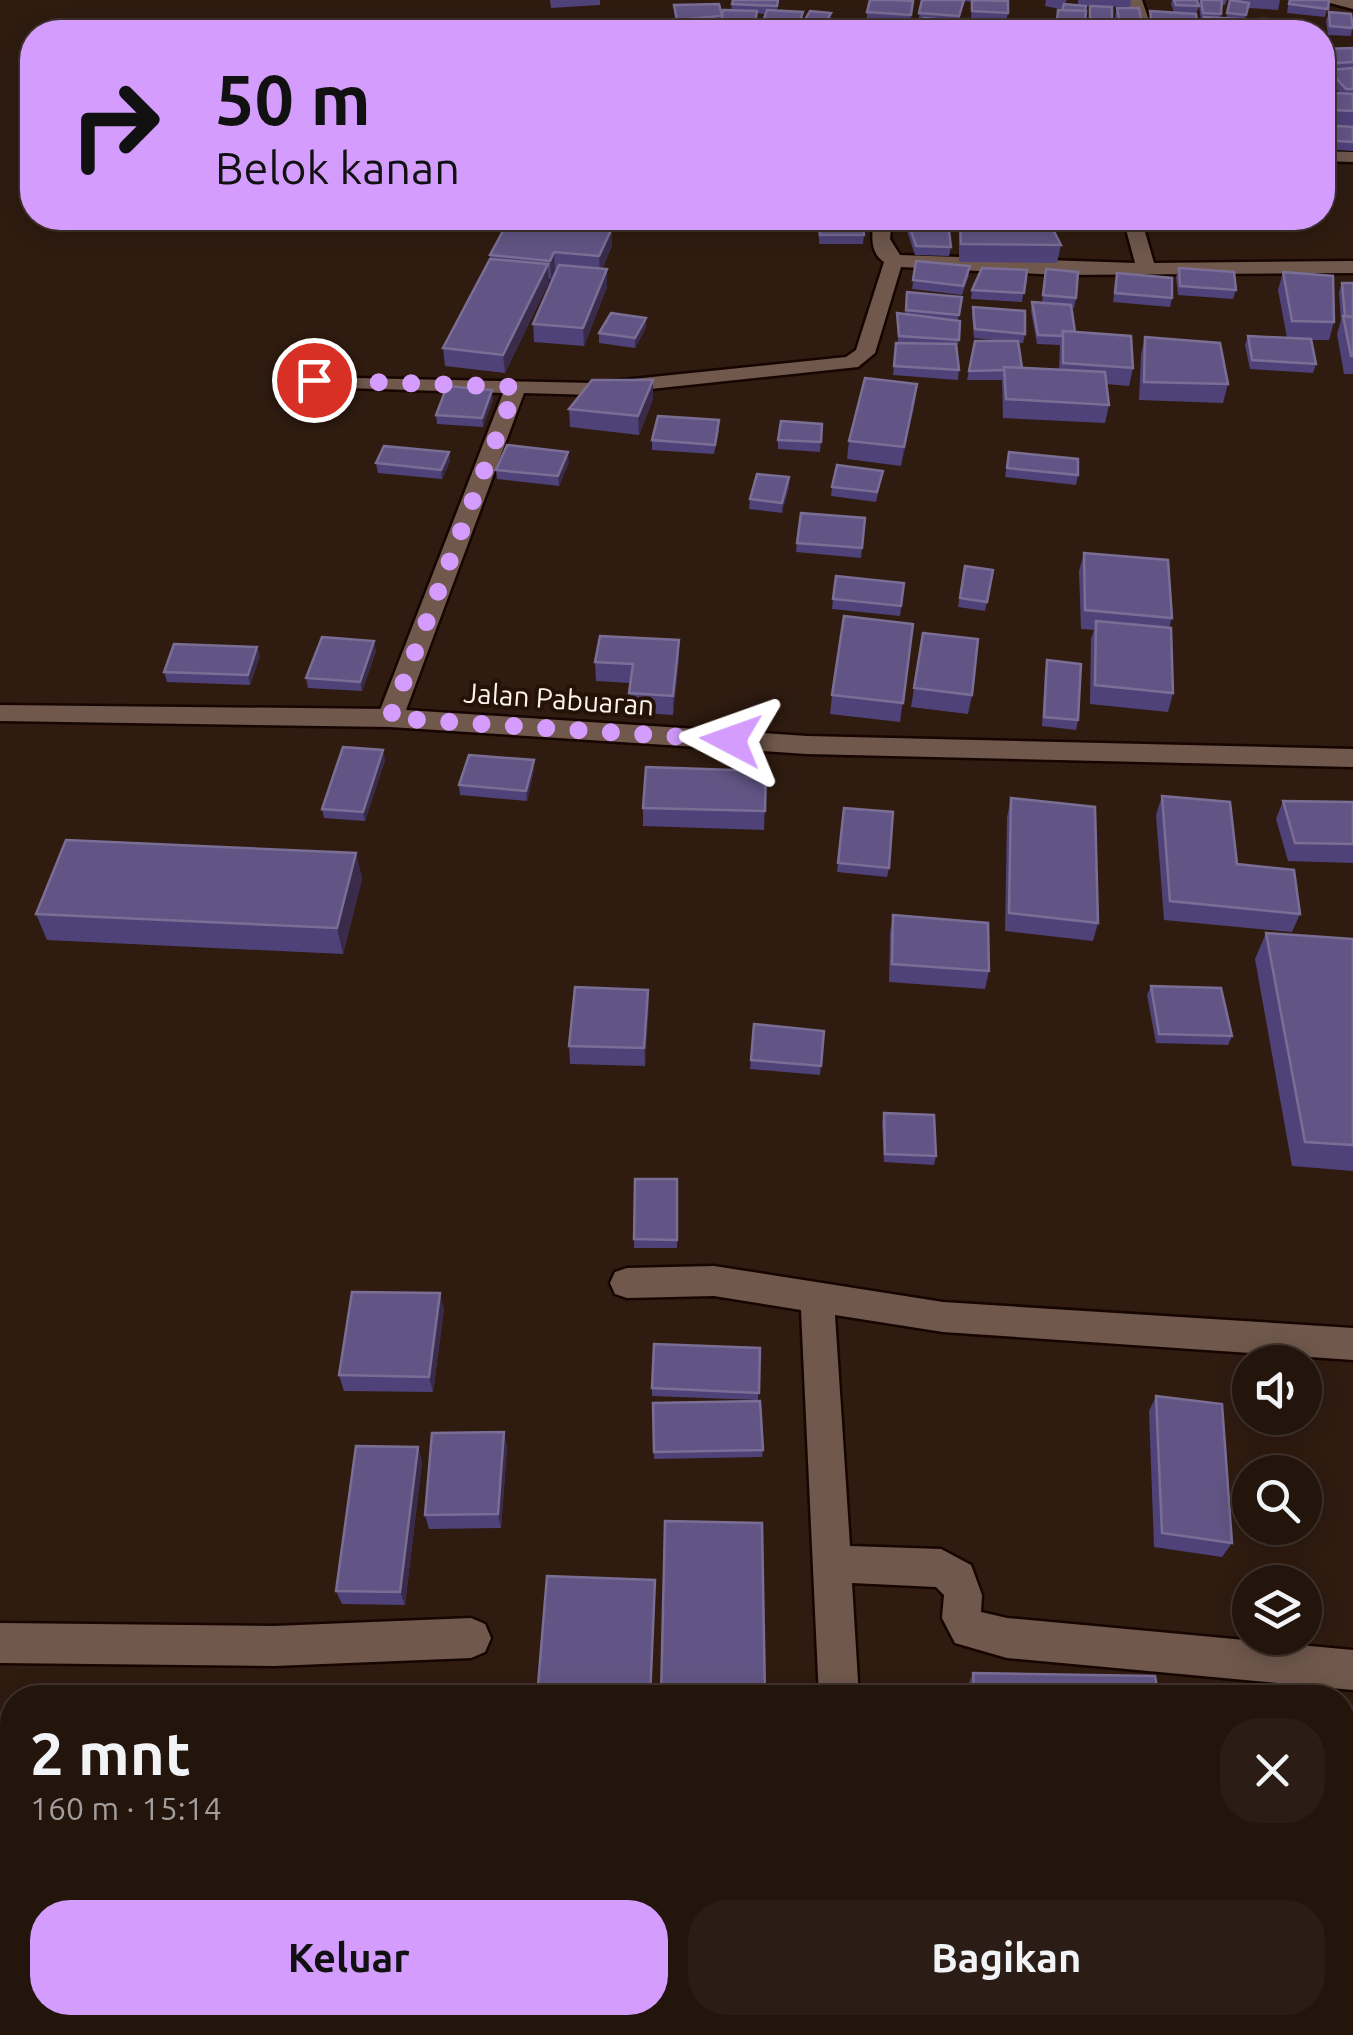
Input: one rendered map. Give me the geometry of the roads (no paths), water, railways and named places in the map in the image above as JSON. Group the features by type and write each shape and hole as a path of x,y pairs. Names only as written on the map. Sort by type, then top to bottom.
{"street":[{"path":"1336,0 1353,4"},
{"path":"882,230 886,256 896,262 979,268 1353,267"},
{"path":"1136,230 1146,266"},
{"path":"314,380 594,389 851,363 865,352 890,268 896,262"},
{"path":"390,718 516,387"},
{"name":"Jalan Pabuaran","path":"0,713 390,718 807,745 1353,758"},
{"path":"627,1283 714,1281 818,1294 943,1317 1353,1344"},
{"path":"818,1294 838,1685"},
{"path":"832,1564 941,1568 958,1578 964,1595 960,1618 969,1629 1007,1638 1353,1670"},
{"path":"0,1644 274,1646 471,1638"}]}
